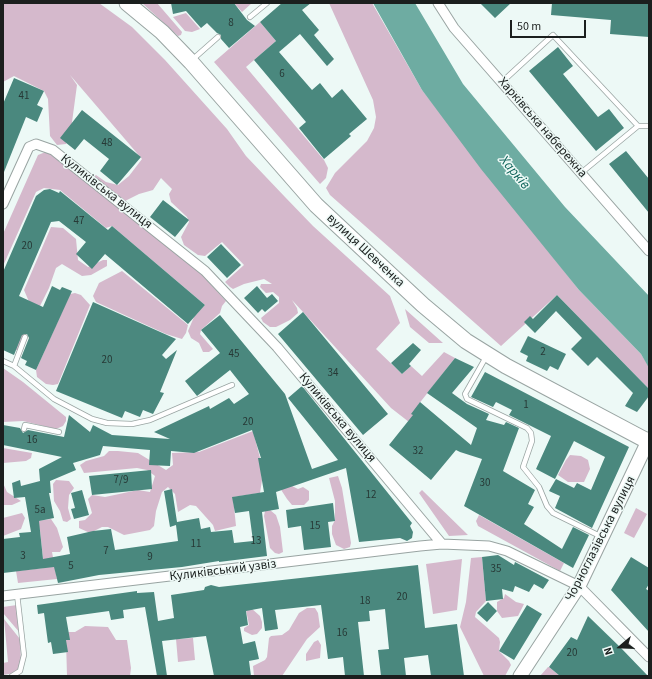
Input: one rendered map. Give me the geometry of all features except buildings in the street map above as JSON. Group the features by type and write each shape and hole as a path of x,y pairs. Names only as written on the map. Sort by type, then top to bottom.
{"main road":[{"name":"вулиця Шевченка","path":"127,3 162,32 191,62 316,205 423,305 466,341 487,355 649,441"}],"street":[{"name":"Харківська набережна","path":"438,3 454,28 649,251"},
{"name":"Куликівська вулиця","path":"3,204 29,147 36,144 53,150 206,271 277,347 442,544"},
{"name":"Чорноглазівська вулиця","path":"520,676 580,586 649,441"},
{"path":"442,544 488,546 507,551 580,586 649,658"},
{"name":"Куликівський узвіз","path":"3,596 442,544"}],"lane":[{"path":"250,17 267,3"},
{"path":"502,82 553,35 638,126"},
{"path":"191,62 218,37"},
{"path":"581,173 638,126 649,126"},
{"path":"14,366 25,337"},
{"path":"487,355 465,394 467,399 527,428 531,433 532,441 523,467 539,487 547,506 553,513 603,538"},
{"path":"3,361 14,366 54,399 92,418 107,423 132,424 150,420 232,385"},
{"path":"24,429 25,425 59,432"},
{"path":"12,676 20,671 24,654 17,594"}],"shaded area":[{"path":"3,3 99,3 132,27 165,60 227,129 246,156 285,197 313,226 390,296 400,323 376,349 402,374 411,366 422,376 444,352 455,358 418,405 421,408 409,422 391,408 292,300 298,313 290,320 276,327 270,327 263,322 261,318 279,303 279,297 273,292 266,293 260,287 261,284 272,284 264,279 244,284 233,289 230,287 225,282 244,265 222,242 205,256 198,255 184,245 181,237 189,222 187,217 171,202 169,194 172,189 161,178 153,190 139,194 125,201 117,199 91,177 96,175 106,182 118,185 129,176 142,159 70,75 77,85 70,137 66,144 57,145 50,136 48,99 44,91 14,76 3,82"},
{"path":"142,3 157,3 182,32 181,35 178,36"},
{"path":"234,3 252,3 242,12"},
{"path":"329,3 372,3 422,90 579,290 641,354 649,367 649,389 557,295 501,346 330,195 326,188 335,173 367,141 374,128 376,117 373,100"},
{"path":"186,13 200,29 192,32 185,31 173,17"},
{"path":"260,22 276,41 246,67 324,160 328,168 326,178 320,184 214,62"},
{"path":"48,151 201,274 226,301 222,306 220,313 201,330 200,334 213,349 209,352 203,352 199,343 191,338 188,331 194,317 205,305 112,226 106,228 60,190 44,188 36,192 3,266 3,234 38,155"},
{"path":"51,227 63,228 76,239 78,260 88,267 103,260 107,260 107,266 91,275 82,276 62,264 56,268 49,288 18,350 15,350 30,304 24,290"},
{"path":"122,271 188,325 186,333 182,339 166,334 96,302 93,296 99,283"},
{"path":"75,293 81,295 90,305 58,384 46,384 37,377 36,370 70,294"},
{"path":"405,309 443,343 429,343 410,327"},
{"path":"3,368 23,382 66,417 66,421 63,426 56,429 23,421 3,422"},
{"path":"253,431 260,458 262,480 260,493 233,497 236,526 215,531 213,525 196,506 190,505 178,512 175,494 168,487 162,492 156,511 154,526 150,530 124,535 108,527 102,527 90,533 79,528 79,521 85,520 92,513 88,499 92,495 105,497 138,490 150,492 155,476 147,470 137,468 84,473 80,465 86,461 104,456 109,451 138,453 166,470 173,465 172,453 199,452"},
{"path":"3,448 32,453 31,458 26,461 3,463"},
{"path":"570,455 581,456 588,460 590,469 584,482 568,482 558,475"},
{"path":"338,476 342,488 351,543 350,547 344,549 336,545 332,534 332,526 335,520 335,501 329,478"},
{"path":"56,480 69,481 74,488 69,495 68,508 71,519 67,522 63,521 60,511 54,501 53,484"},
{"path":"3,483 7,492 21,501 12,505 3,505"},
{"path":"288,484 298,489 303,487 309,491 309,500 304,505 292,505 278,485"},
{"path":"422,490 468,535 449,536 419,493"},
{"path":"636,508 647,514 634,538 624,533"},
{"path":"270,510 276,515 280,527 283,552 279,554 275,553 270,548 264,516 265,511"},
{"path":"22,513 25,518 21,529 3,536 3,518"},
{"path":"479,515 564,563 560,571 478,526 476,521"},
{"path":"51,519 57,528 63,547 60,552 52,552 57,579 18,583 16,571 44,568 40,530 37,521"},
{"path":"482,557 486,601 476,612 475,617 499,638 499,651 511,665 505,676 484,676 460,627 466,602 471,558"},
{"path":"462,559 457,610 433,614 426,564"},
{"path":"505,594 516,602 524,604 518,616 502,618 497,611 497,602 504,598"},
{"path":"17,605 20,633 3,613 3,607"},
{"path":"251,608 260,616 262,622 262,628 257,634 252,635 244,631 244,628 249,625 246,610"},
{"path":"307,608 315,608 318,613 320,627 307,639 282,676 254,676 253,666 265,660 267,657 269,638 271,636 282,635 289,630 299,613"},
{"path":"4,619 20,639 21,662 19,669 15,673 3,675 3,663 8,662"},
{"path":"85,626 108,627 116,640 127,640 131,668 130,676 67,676 66,640 69,640 68,632 75,632"},
{"path":"193,638 195,660 178,662 176,639"},
{"path":"318,640 321,645 320,658 306,661 306,654 314,642"},
{"path":"549,667 560,676 540,676"}],"water":[{"name":"Харків","path":"373,3 415,3 463,84 565,207 649,296 649,368 641,354 579,290 481,169 422,90"}]}
